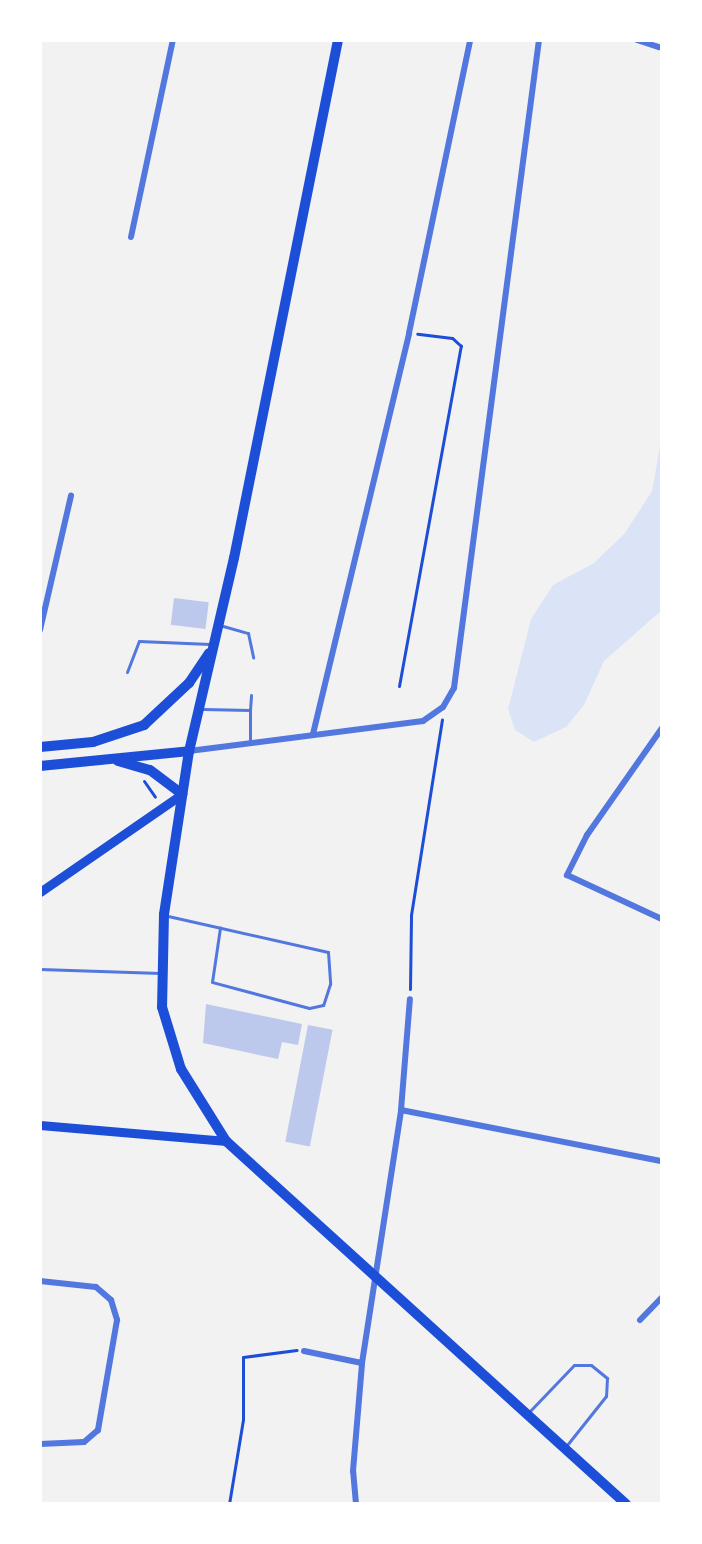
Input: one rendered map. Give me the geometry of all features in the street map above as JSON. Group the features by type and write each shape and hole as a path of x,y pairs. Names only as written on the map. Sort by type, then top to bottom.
{"main road":[{"path":"338,40 218,625 189,751 164,914 160,973 162,1007 181,1069 226,1141 375,1281 626,1504"},
{"path":"40,747 93,742 144,725 189,683 214,644"},
{"path":"40,766 189,751"},
{"path":"104,759 150,770 182,794"},
{"path":"40,892 182,794"},
{"path":"40,1125 226,1141"}],"street":[{"path":"131,237 173,40"},
{"path":"313,734 409,333 470,40"},
{"path":"189,751 423,721 443,707 460,667 539,40"},
{"path":"637,40 659,47"},
{"path":"40,630 71,496"},
{"path":"662,728 587,835 568,877 662,919"},
{"path":"356,1504 353,1471 362,1363 401,1110 410,999"},
{"path":"401,1110 662,1161"},
{"path":"40,1281 96,1287 111,1300 117,1320 98,1430 84,1442 40,1444"},
{"path":"640,1320 662,1297"},
{"path":"304,1351 362,1363"}],"lane":[{"path":"218,625 248,633 253,657"},
{"path":"127,672 139,641 214,644"},
{"path":"250,742 251,695"},
{"path":"199,709 250,710"},
{"path":"164,914 328,952 330,984 323,1005 309,1008 212,982 220,928"},
{"path":"40,969 160,973"},
{"path":"527,1415 574,1365 591,1365 607,1378 606,1396 564,1449"}],"path":[{"path":"399,686 461,346 452,338 409,333"},
{"path":"410,999 411,915 443,707"},
{"path":"229,1504 243,1419 243,1357 283,1349 304,1351"}],"shaded area":[{"path":"662,435 662,610 604,661 584,705 566,727 534,742 515,730 508,709 531,619 553,585 594,563 625,533 652,491"}],"building":[{"path":"174,598 209,602 205,629 171,625"},
{"path":"206,1004 302,1024 298,1045 282,1042 278,1059 203,1043"},
{"path":"308,1025 333,1030 310,1147 285,1142"}]}
